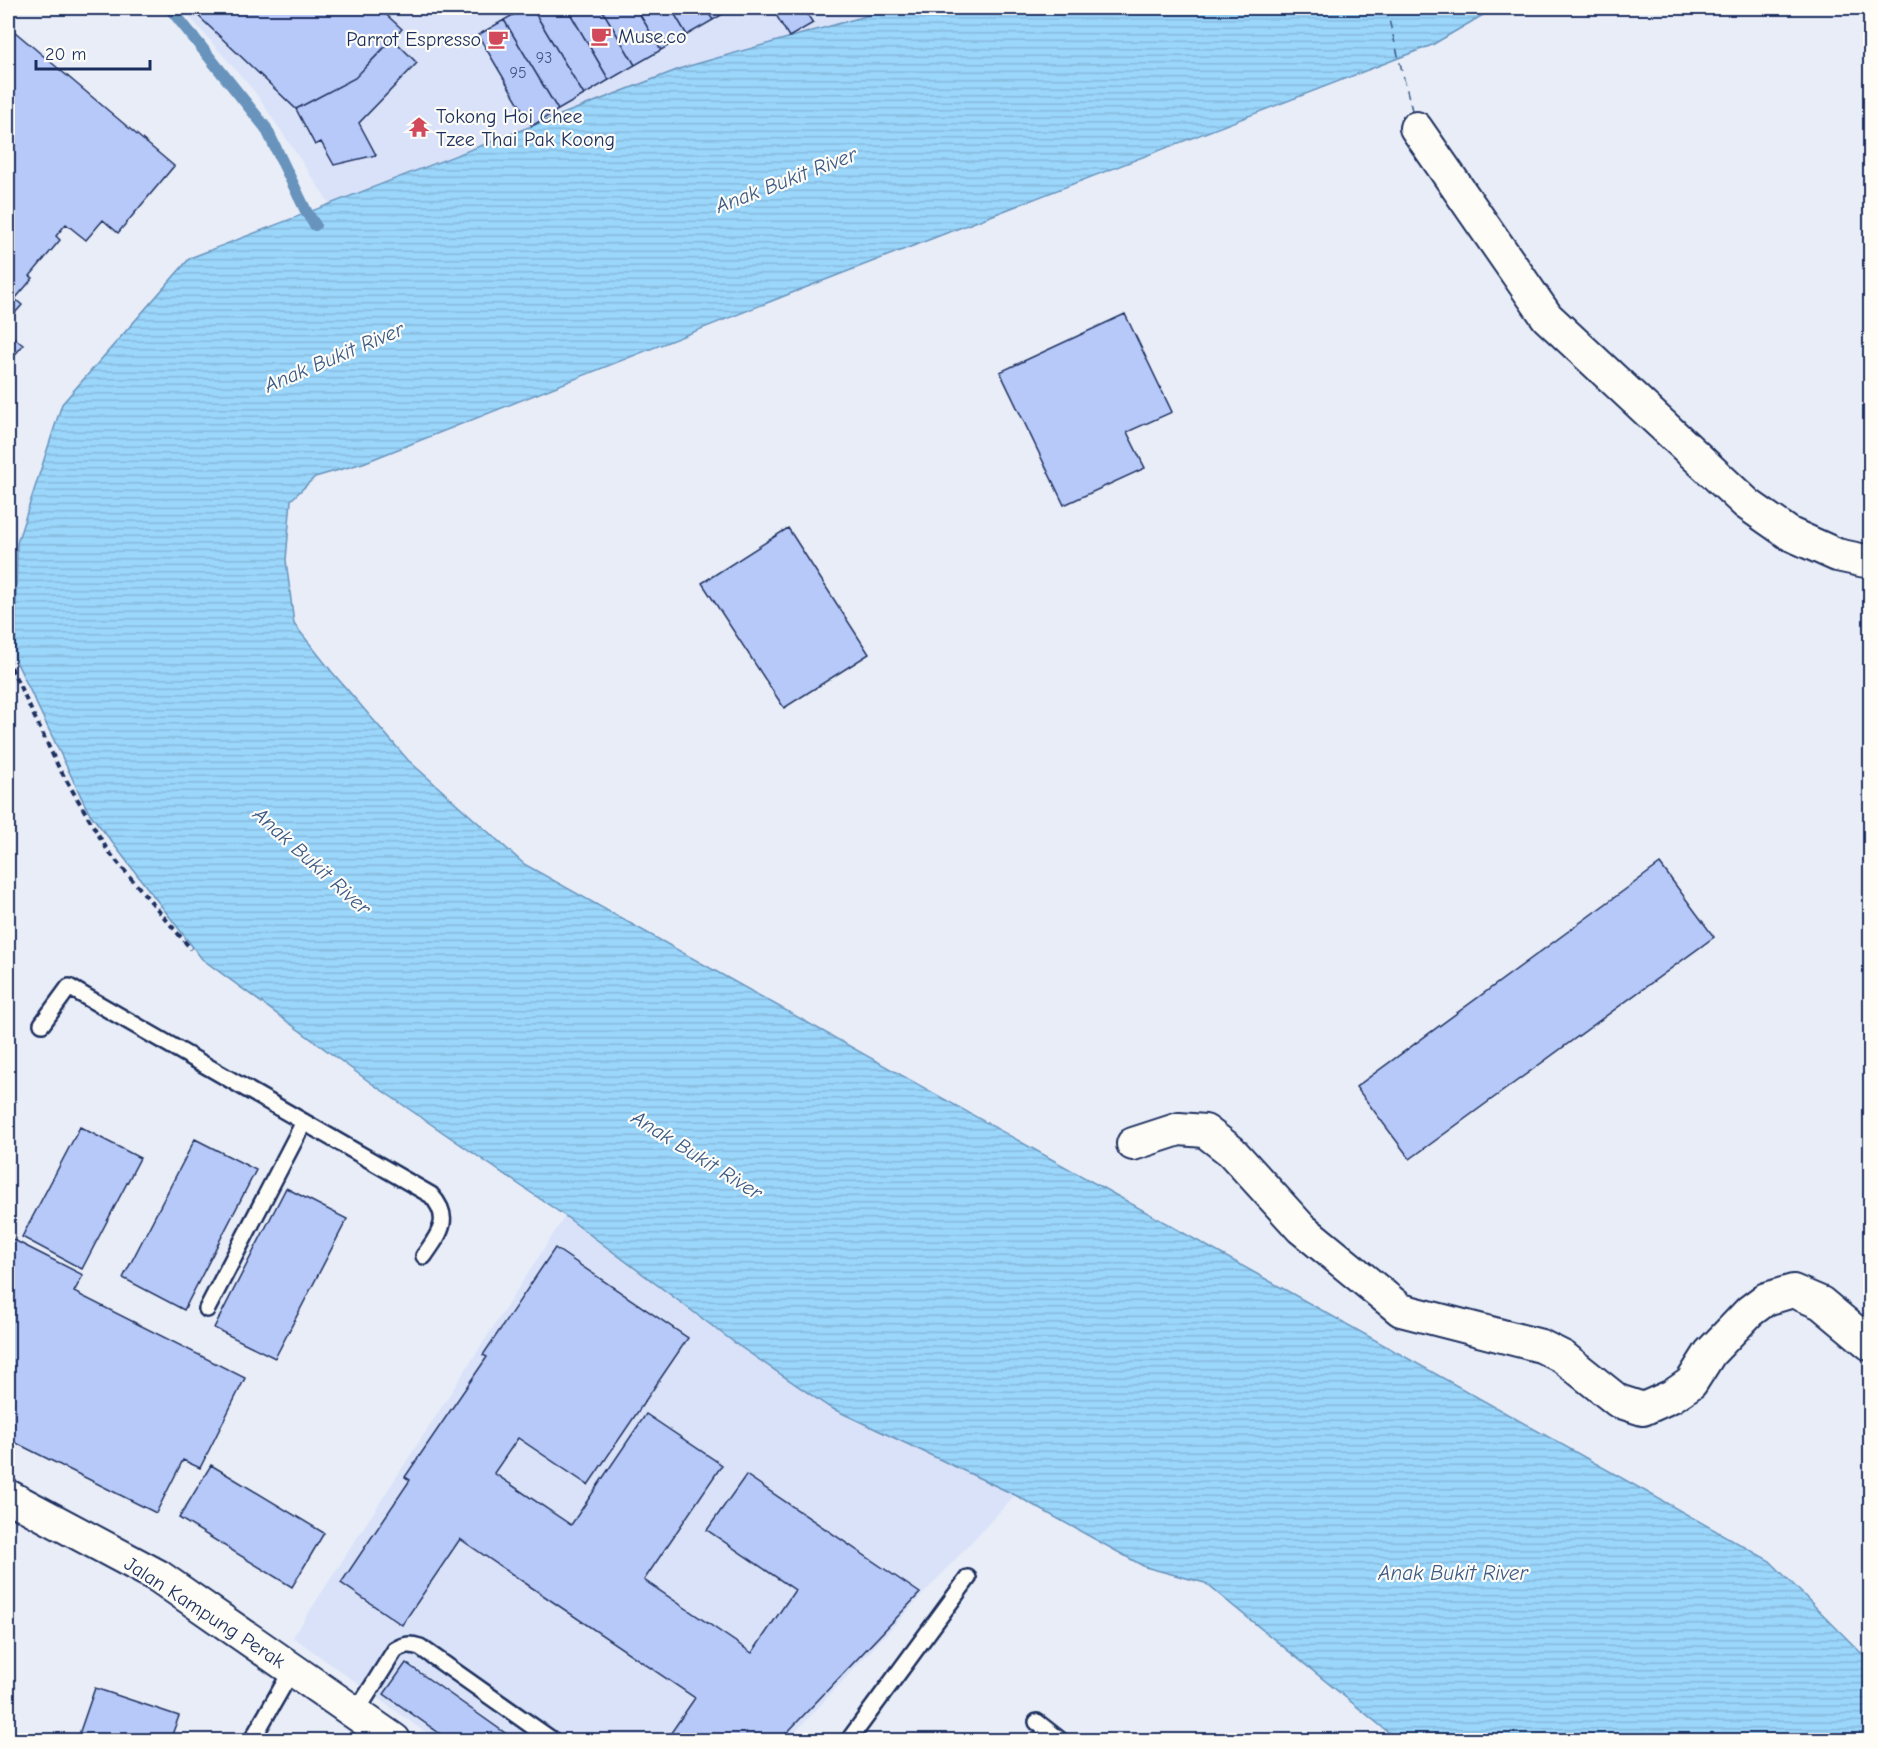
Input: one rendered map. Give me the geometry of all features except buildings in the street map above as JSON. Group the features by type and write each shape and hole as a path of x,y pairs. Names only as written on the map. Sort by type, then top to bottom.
{"street":[{"path":"1416,128 1547,317 1747,504 1790,534 1837,555 1870,562"},
{"path":"1133,1144 1179,1129 1205,1131 1231,1150 1301,1228 1401,1310 1540,1346 1563,1357 1618,1401 1643,1408 1672,1396 1691,1383 1710,1353 1750,1311 1766,1299 1793,1291 1821,1303 1870,1344"},
{"name":"Jalan Kampung Perak","path":"8,1496 158,1576 394,1740"}],"lane":[{"path":"42,1024 69,987 431,1195 441,1205 443,1220 440,1232 424,1257"},
{"path":"207,1309 304,1122"},
{"path":"849,1740 969,1578"},
{"path":"356,1714 395,1650 410,1644 420,1647 552,1740"},
{"path":"252,1740 292,1670"},
{"path":"1036,1722 1060,1740"}],"path":[{"path":"8,657 58,766 108,851 190,949"}],"shaded area":[{"path":"182,8 894,8 682,68 330,204 255,92"},
{"path":"565,1216 677,1301 829,1407 1015,1495 788,1740 436,1740 293,1637"}],"water":[{"name":"Anak Bukit River","path":"894,8 1495,8 1432,45 807,287 363,463 315,477 291,500 286,560 294,624 408,760 524,864 1770,1561 1870,1662 1870,1740 1398,1740 1205,1583 1145,1567 1015,1495 829,1407 739,1346 565,1216 371,1083 202,959 88,811 15,659 17,543 62,404 190,258 682,68"}],"waterway":[{"path":"170,8 266,128 315,225"}],"ferry route":[{"path":"1386,8 1413,114"}],"place":[{"name":"Muse.co","path":"601,36"},
{"name":"Parrot Espresso","path":"498,39"},
{"name":"Tokong Hoi Chee Tzee Thai Pak Koong","path":"419,127"}]}
